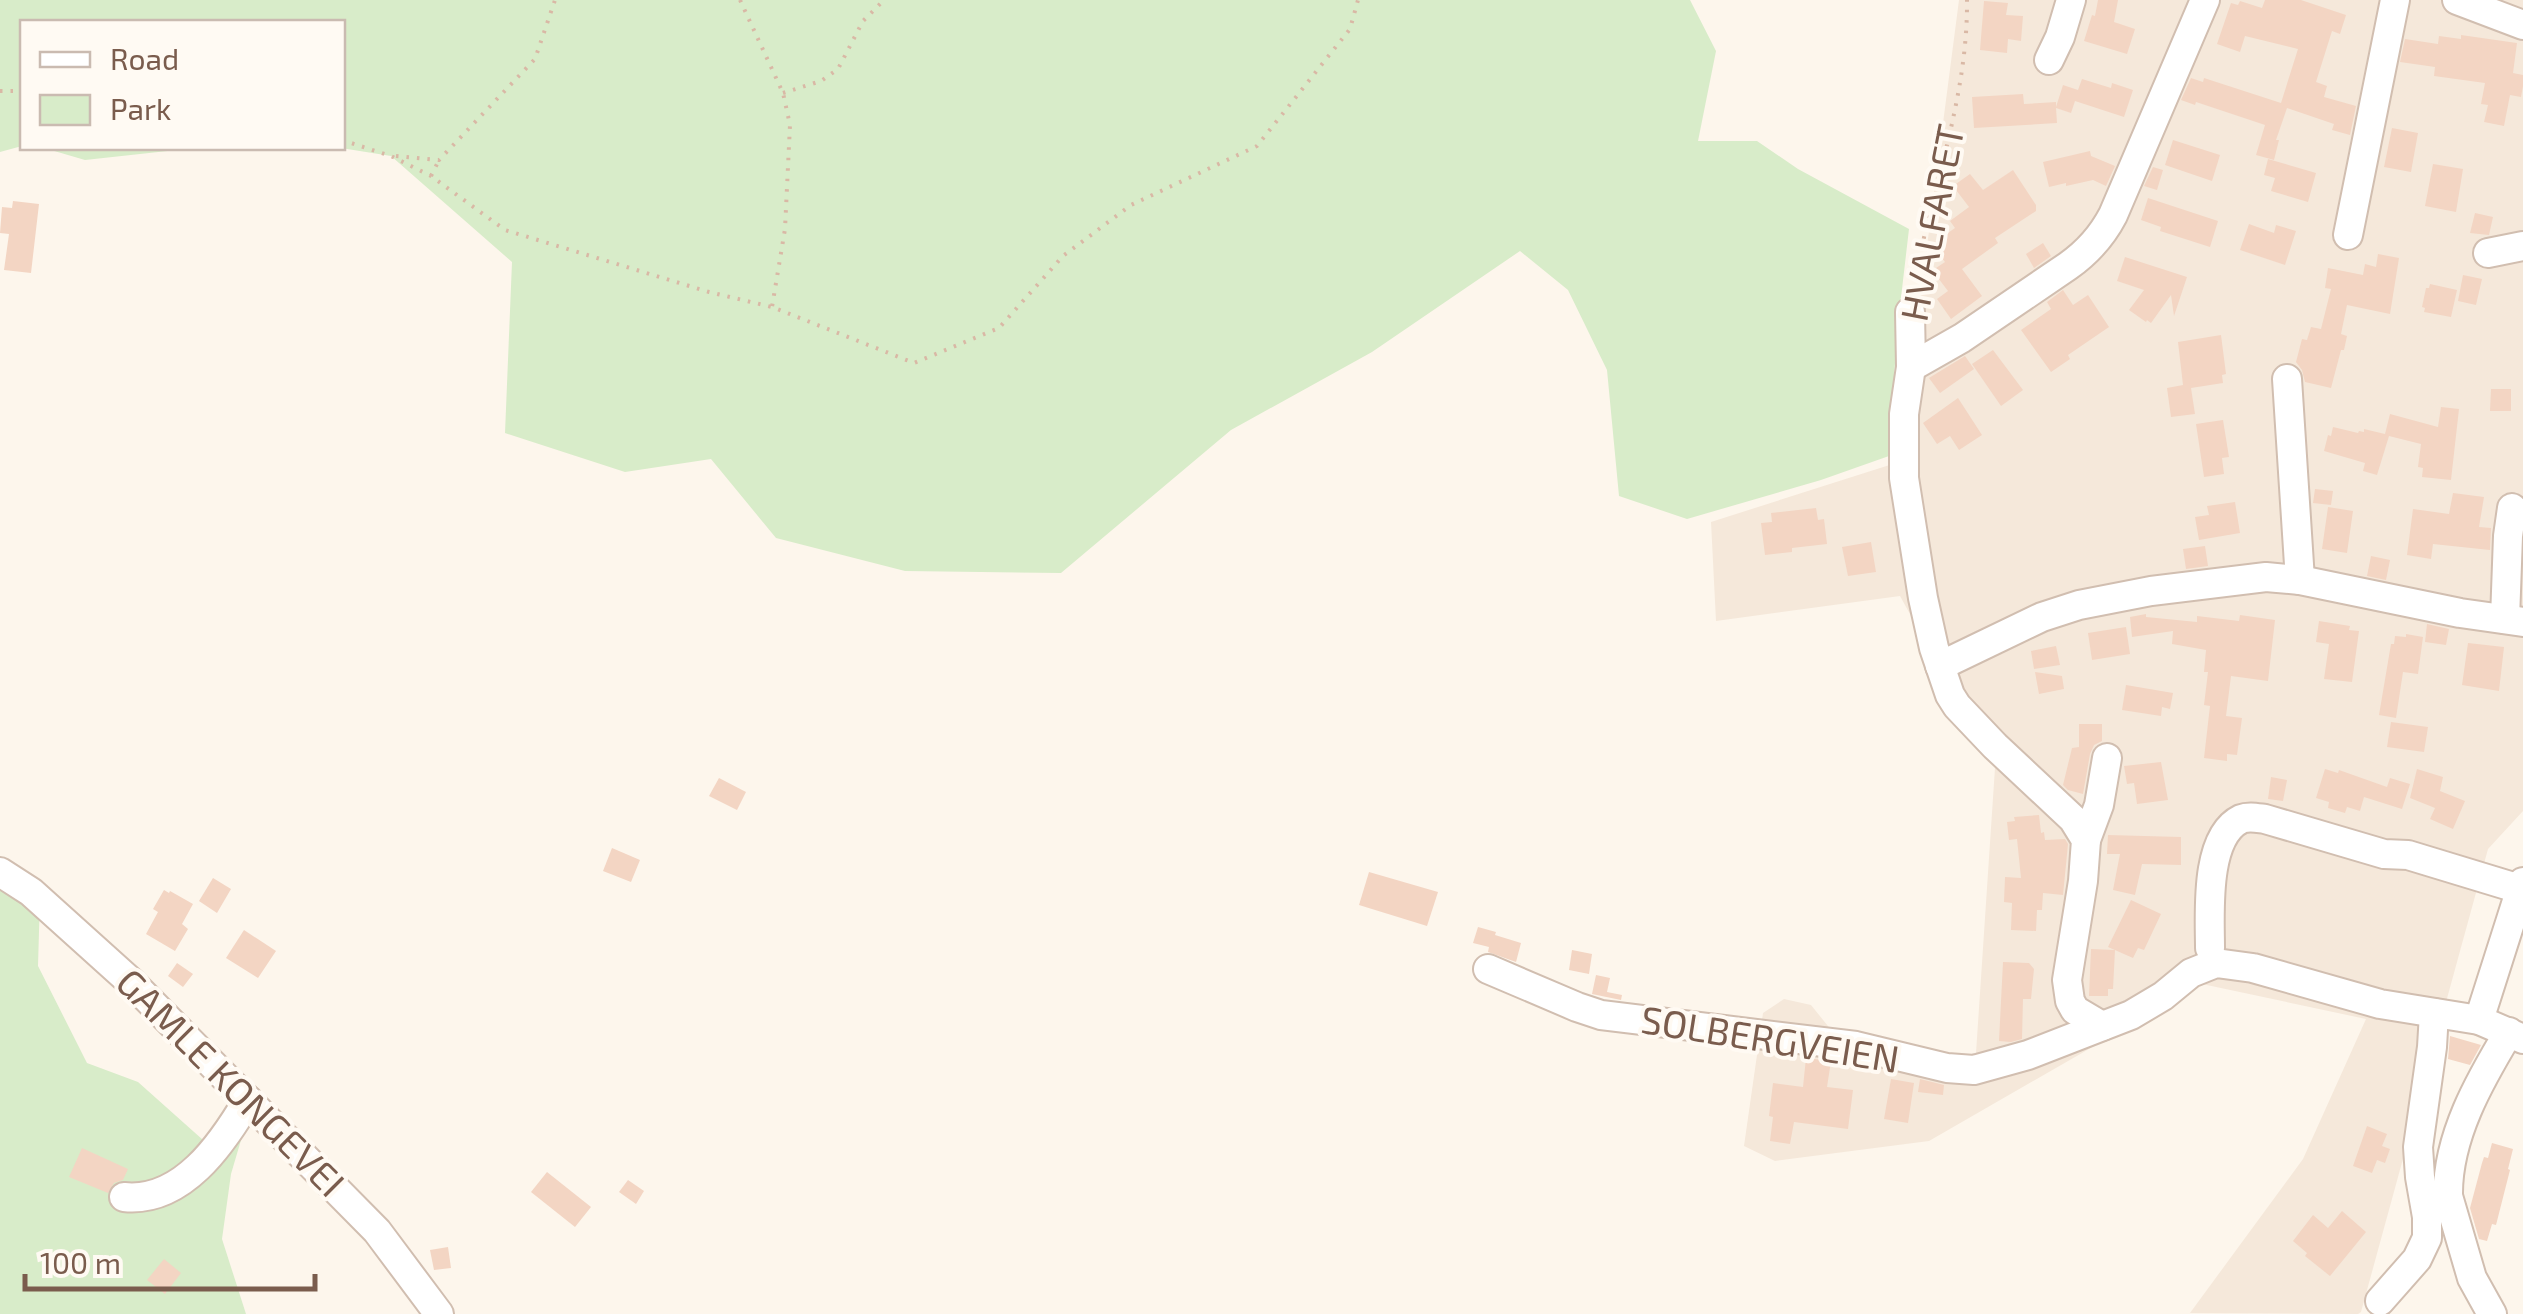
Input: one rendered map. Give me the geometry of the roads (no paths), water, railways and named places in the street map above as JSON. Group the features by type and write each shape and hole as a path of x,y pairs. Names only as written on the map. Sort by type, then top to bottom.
{"street":[{"path":"2050,60 2071,0"},
{"path":"1911,367 1962,338 2092,248 2114,216 2204,0"},
{"path":"2348,234 2395,0"},
{"path":"2456,0 2523,25"},
{"path":"2488,253 2523,246"},
{"name":"HVALFARET","path":"1910,312 1911,367 1903,440 1907,506 1940,666"},
{"path":"2287,379 2300,580"},
{"path":"2086,840 2073,820 1965,716 1950,695 1940,666 2042,617 2088,602 2244,579 2300,580 2460,613 2514,620 2508,536 2512,508"},
{"path":"2055,1043 2068,992 2068,964 2084,881 2086,840 2100,805 2108,758"},
{"path":"2213,955 2208,920 2220,847 2240,820 2265,819 2384,854 2408,855 2522,886 2480,1020"},
{"name":"GAMLE KONGEVEI","path":"0,872 31,892 132,984 248,1100 377,1230 439,1314"},
{"path":"2202,882 2199,928 2213,955 2380,1004 2480,1020 2516,1035 2478,1086 2457,1142 2448,1184 2472,1278 2492,1314"},
{"name":"SOLBERGVEIEN","path":"1488,969 1602,1014 1856,1046 1963,1070 1991,1067 2148,1007 2213,955"},
{"path":"2068,992 2075,1010 2102,1026"},
{"path":"2380,1300 2418,1258 2427,1238 2418,1147 2434,1013"},
{"path":"124,1197 146,1195 181,1182 232,1126 248,1100"}]}
